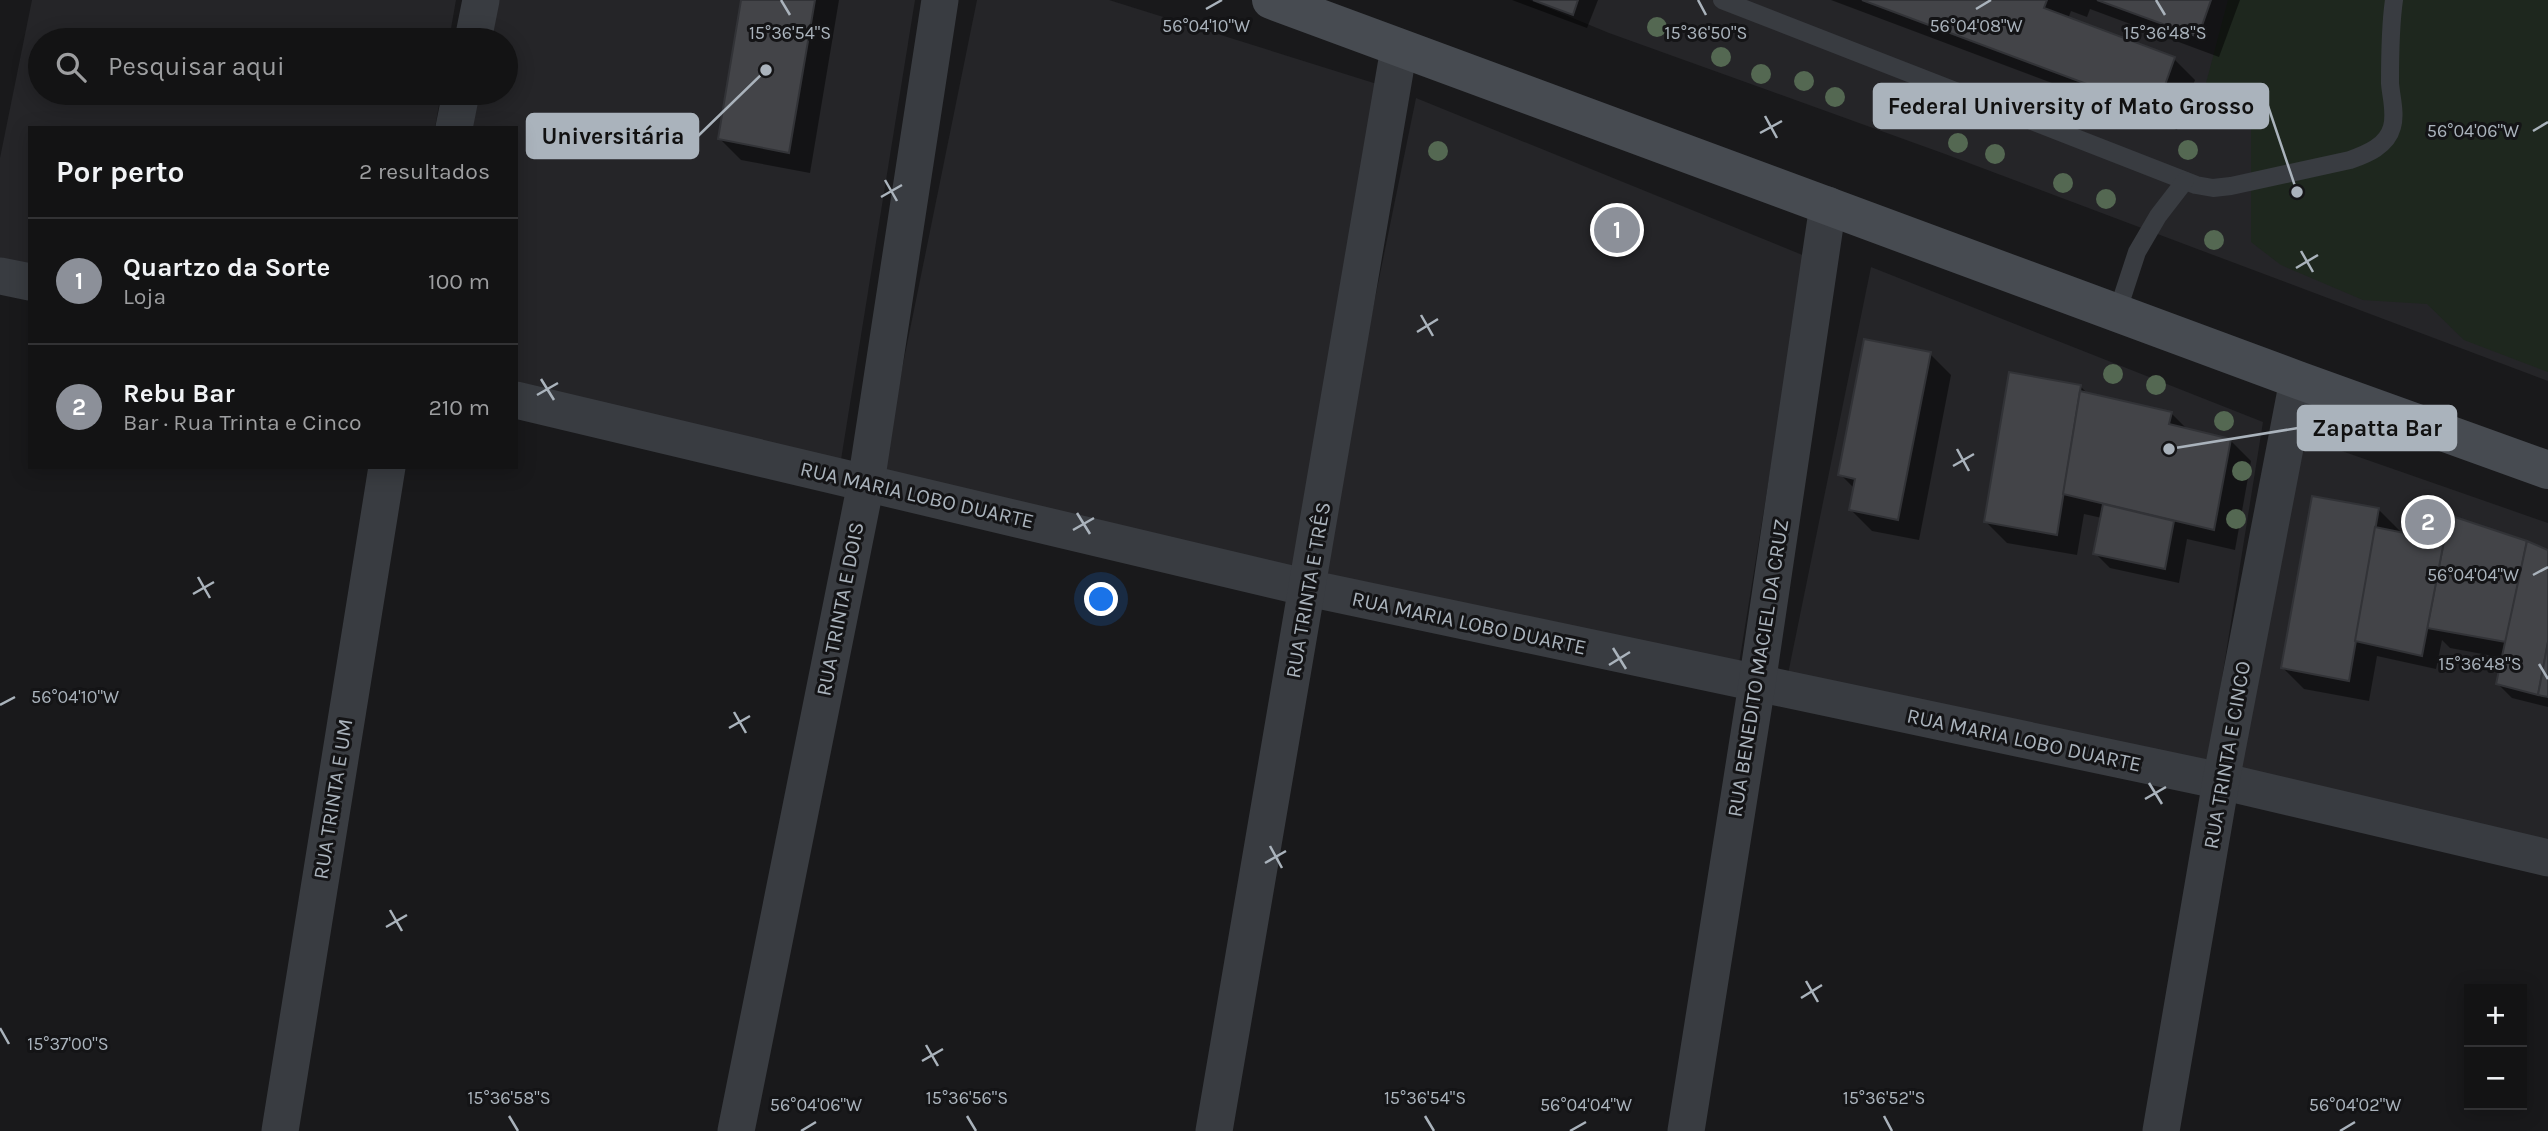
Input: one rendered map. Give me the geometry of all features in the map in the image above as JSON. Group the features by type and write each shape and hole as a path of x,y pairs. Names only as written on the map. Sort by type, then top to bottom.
{"street":[{"path":"475,28 481,0"},
{"name":"RUA TRINTA E DOIS","path":"736,1131 866,483 940,0"},
{"path":"1271,0 2548,470"},
{"name":"RUA TRINTA E TRÊS","path":"1214,1131 1399,48"},
{"path":"454,126 459,105"},
{"name":"RUA BENEDITO MACIEL DA CRUZ","path":"1686,1131 1757,684 1828,205"},
{"path":"0,275 28,282"},
{"name":"RUA TRINTA E CINCO","path":"2161,1131 2221,781 2298,380"},
{"name":"RUA MARIA LOBO DUARTE","path":"518,400 1308,588 2221,781 2548,858"},
{"name":"RUA TRINTA E UM","path":"280,1131 387,469"}],"lane":[{"path":"1722,0 2185,181 2213,188 2350,160 2367,154 2383,143 2392,129 2390,84 2394,0"},
{"path":"2118,313 2137,252 2158,216 2185,181"}],"shaded area":[{"path":"32,0 456,0 451,28 28,28 28,105 439,105 435,126 28,126 28,267 0,260 0,158"},
{"path":"496,0 915,0 840,466 518,390 518,126 470,126 475,105 518,105 518,28 490,28"},
{"path":"977,0 1109,0 1377,84 1298,580 879,482"},
{"path":"1529,0 2548,0 2548,381 1945,154 1609,33"},
{"path":"2228,0 2548,0 2548,372 2464,340 2427,304 2363,300 2281,265 2251,242 2251,123 2205,87"},
{"path":"1416,98 1805,256 1738,670 1319,572"},
{"path":"1871,267 2263,422 2207,772 1788,674"},
{"path":"2293,434 2548,523 2548,847 2228,772"}],"building":[{"path":"741,0 815,0 789,153 718,139"},
{"path":"1533,0 1578,0 1573,15"},
{"path":"1862,0 2047,0 2044,8 2175,57 2156,110"},
{"path":"2097,0 2211,0 2198,37"},
{"path":"1864,339 1931,352 1898,520 1849,510 1855,479 1838,475"},
{"path":"2009,372 2081,385 2057,535 1984,522"},
{"path":"2080,391 2172,412 2169,424 2231,439 2214,530 2063,494"},
{"path":"2312,496 2379,508 2349,681 2281,668"},
{"path":"2103,504 2174,521 2165,569 2093,554"},
{"path":"2449,515 2527,541 2506,642 2427,628"},
{"path":"2375,527 2444,541 2422,656 2355,641"},
{"path":"2527,541 2548,550 2548,642 2538,695 2496,684"},
{"path":"2548,642 2548,697 2538,695"}],"place":[{"name":"Universitária","path":"766,70"},
{"name":"Federal University of Mato Grosso","path":"2297,192"},
{"name":"Quartzo da Sorte","path":"1617,230"},
{"name":"Zapatta Bar","path":"2169,449"},
{"name":"Rebu Bar","path":"2428,522"}]}
